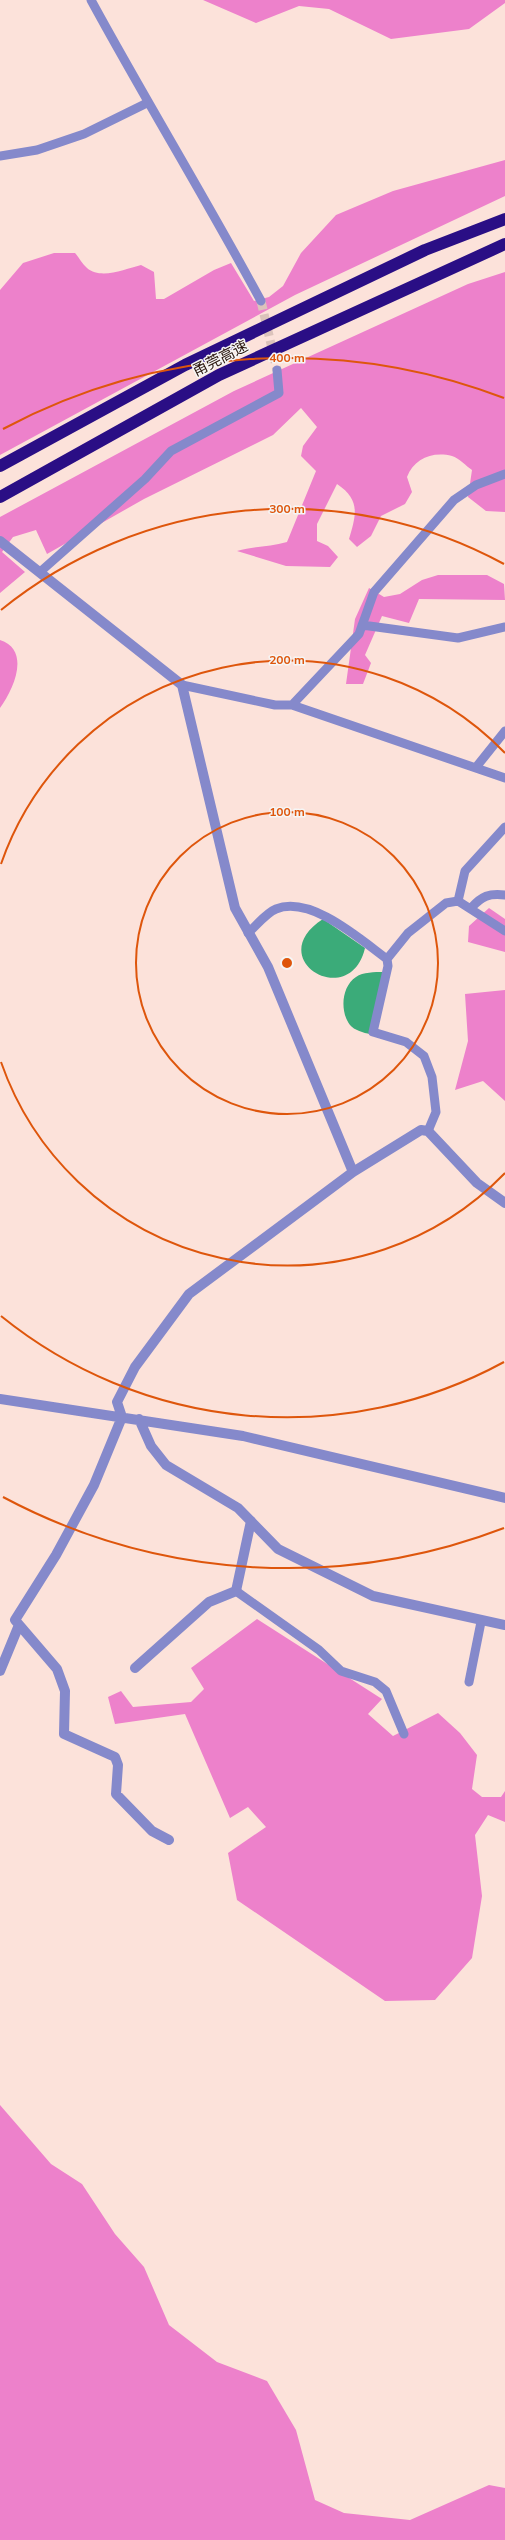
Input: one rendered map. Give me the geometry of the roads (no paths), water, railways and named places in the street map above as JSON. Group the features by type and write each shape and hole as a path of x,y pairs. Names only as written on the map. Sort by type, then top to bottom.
{"highway":[{"name":"甬莞高速","path":"0,466 185,365 426,250 505,219"},
{"name":"甬莞高速","path":"0,497 219,375 505,244"}],"street":[{"path":"91,0 147,103 207,201 261,301"},
{"path":"0,156 37,150 84,134 147,103"},
{"path":"40,572 145,479 170,451 279,393 277,370"},
{"path":"292,705 359,634 374,592 454,500 476,485 505,474"},
{"path":"0,541 182,685 275,705 292,705 477,766 505,778"},
{"path":"362,625 458,638 505,627"},
{"path":"182,685 235,908 268,967 352,1172"},
{"path":"477,766 505,731"},
{"path":"458,901 465,871 505,827"},
{"path":"471,908 480,899 491,893 505,895"},
{"path":"387,959 408,933 446,903 458,901 505,931"},
{"path":"248,933 274,910 284,907 298,907 339,924 387,959 388,966 372,1032 406,1042 424,1056 432,1077 436,1112 428,1131"},
{"path":"169,1840 152,1831 116,1794 118,1765 115,1757 64,1734 65,1691 57,1669 15,1620 56,1555 94,1485 122,1417 117,1402 135,1367 190,1294 352,1172 421,1130 428,1131 477,1184 505,1203"},
{"path":"0,1399 243,1436 505,1498"},
{"path":"139,1419 151,1446 166,1465 238,1508 278,1549 372,1596 481,1622 505,1625"},
{"path":"236,1591 251,1521"},
{"path":"134,1668 210,1602 236,1591"},
{"path":"236,1591 320,1650 341,1670 375,1682 386,1691 404,1734"},
{"path":"469,1682 481,1622"},
{"path":"0,1671 19,1625"}],"tunnel":[{"path":"261,301 277,370"}]}
